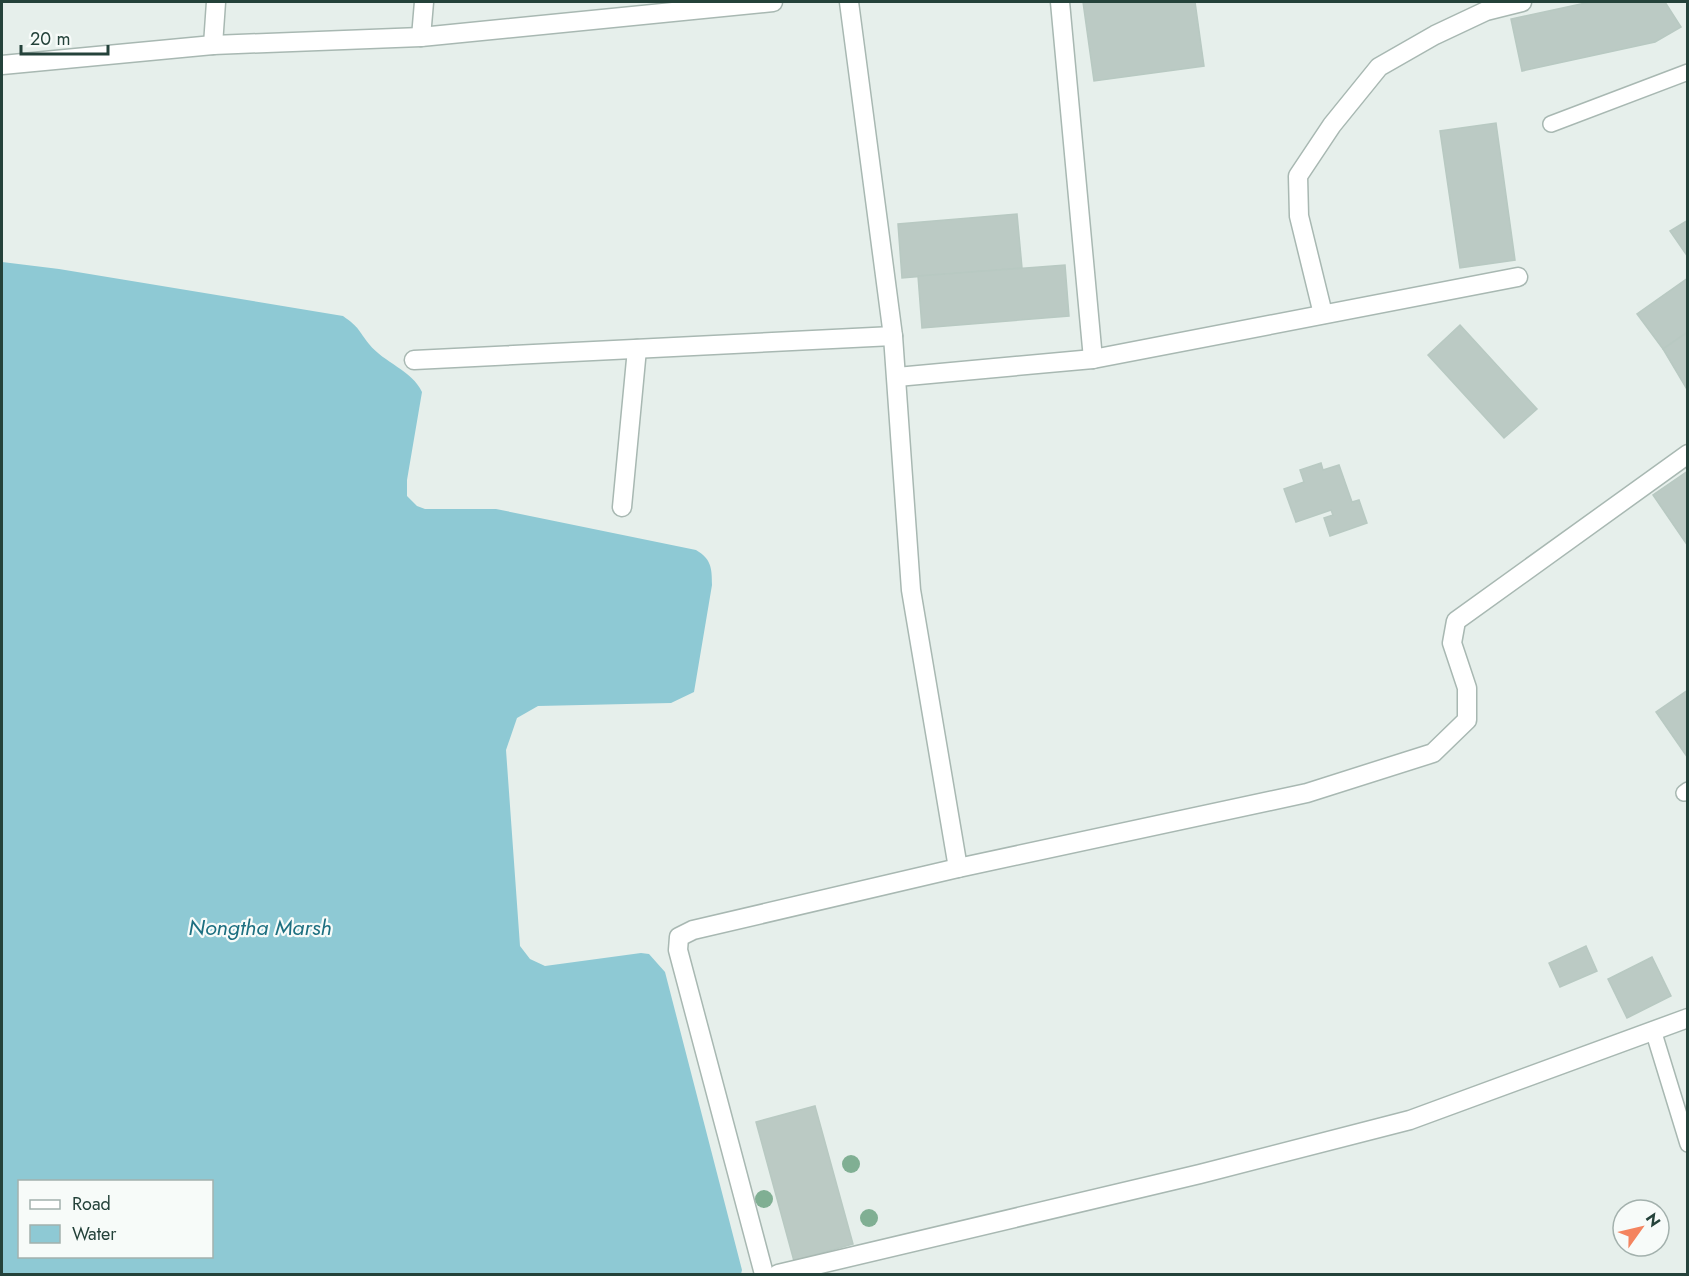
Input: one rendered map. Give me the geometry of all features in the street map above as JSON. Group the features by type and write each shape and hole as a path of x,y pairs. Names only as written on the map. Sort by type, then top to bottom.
{"street":[{"path":"213,45 216,2"},
{"path":"421,37 424,2"},
{"path":"2,65 213,45 421,37 773,2"},
{"path":"849,2 893,336 911,590 957,868"},
{"path":"1060,2 1093,359"},
{"path":"1323,314 1299,216 1298,176 1332,124 1379,67 1435,35 1486,11 1522,2"},
{"path":"897,377 1093,359 1518,277"},
{"path":"414,360 893,336"},
{"path":"621,507 637,349"},
{"path":"764,1275 678,950 679,937 693,930 957,868 1307,793 1433,753 1467,720 1467,688 1452,644 1456,621 1688,454"},
{"path":"778,1275 1200,1174 1410,1119 1688,1018"}],"lane":[{"path":"1551,124 1688,72"},
{"path":"1653,1030 1688,1144"}],"water":[{"name":"Nongtha Marsh","path":"2,262 59,269 343,316 356,326 375,351 412,378 422,392 407,480 407,496 417,506 425,509 496,509 696,550 705,557 710,564 712,585 694,692 671,703 538,706 517,718 506,750 520,946 530,959 545,966 641,953 649,954 665,972 742,1270 741,1274 2,1274"}],"building":[{"path":"1083,2 1195,2 1204,66 1094,81"},
{"path":"1590,2 1665,2 1681,27 1655,42 1522,71 1511,19"},
{"path":"1496,123 1515,260 1460,268 1440,131"},
{"path":"1017,214 1022,268 902,278 898,224"},
{"path":"1688,220 1688,257 1670,231"},
{"path":"1065,265 1069,316 922,328 918,276"},
{"path":"1688,278 1688,332 1663,349 1637,314"},
{"path":"1460,325 1537,409 1504,438 1428,355"},
{"path":"1688,332 1688,391 1663,349"},
{"path":"1321,463 1323,470 1339,465 1352,502 1359,500 1367,523 1330,536 1324,518 1333,515 1331,510 1296,522 1284,489 1304,482 1300,470"},
{"path":"1688,471 1688,546 1653,495"},
{"path":"1688,690 1688,758 1656,712"},
{"path":"1586,946 1597,971 1560,987 1549,963"},
{"path":"1652,957 1671,996 1627,1018 1608,979"},
{"path":"815,1106 853,1244 794,1261 756,1122"}]}
